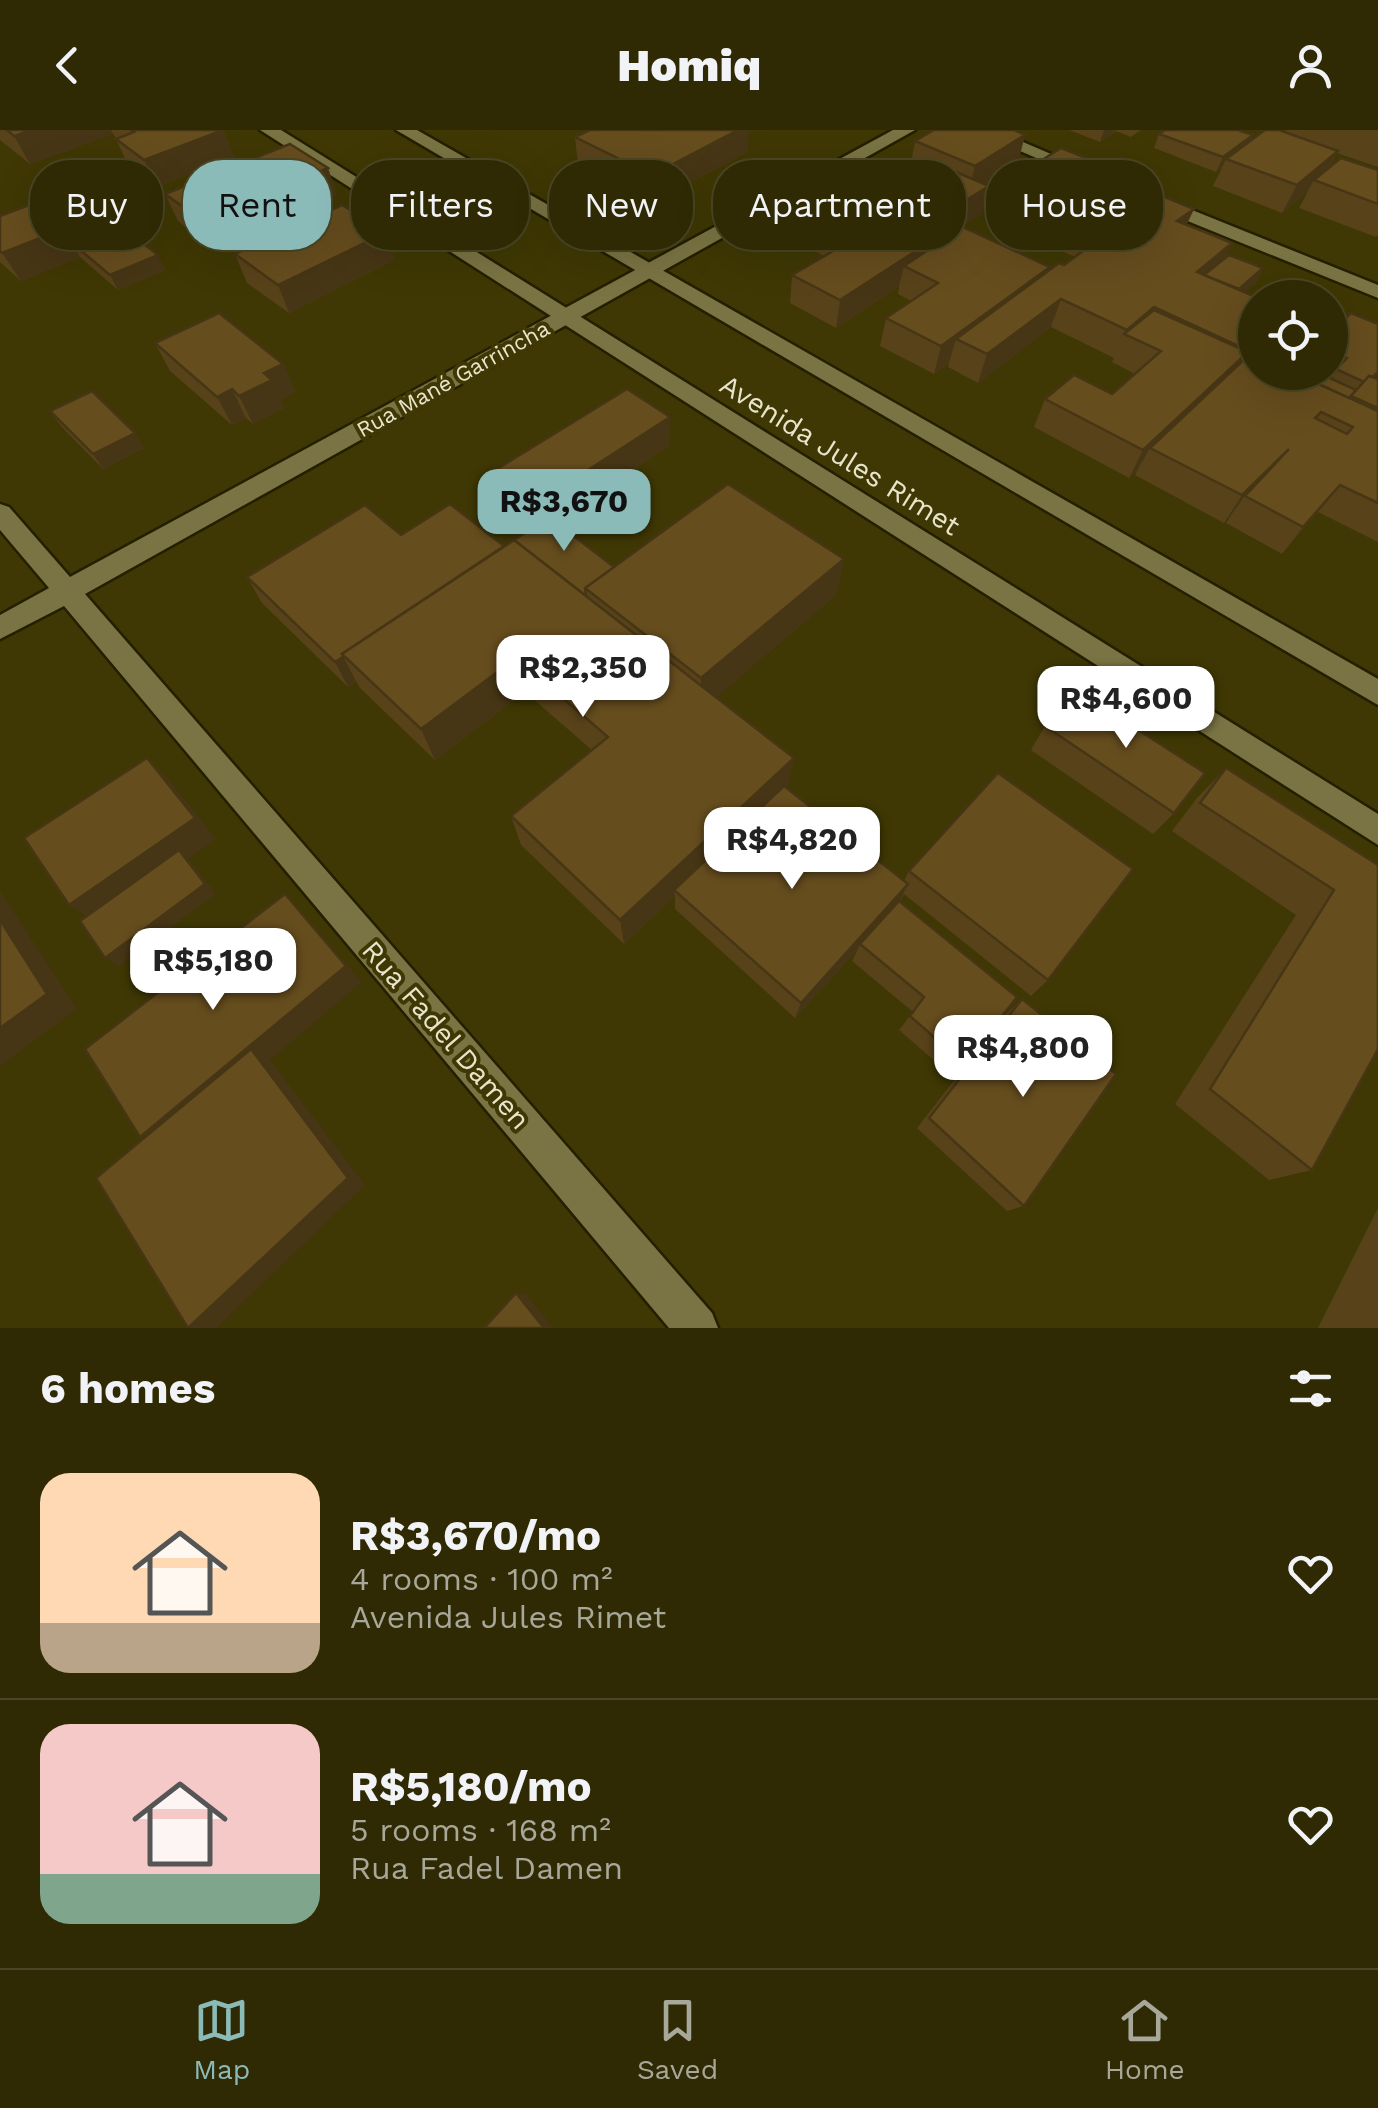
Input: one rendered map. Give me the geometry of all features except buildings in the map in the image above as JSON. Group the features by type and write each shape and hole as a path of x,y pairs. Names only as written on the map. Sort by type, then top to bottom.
{"main road":[{"name":"Avenida Jules Rimet","path":"269,130 1378,831"},
{"path":"406,130 1378,693"},
{"name":"Rua Mané Garrincha","path":"0,628 906,130"},
{"path":"980,130 1053,160"},
{"path":"1163,204 1378,292"},
{"name":"Rua Fadel Damen","path":"0,513 698,1328"}]}
